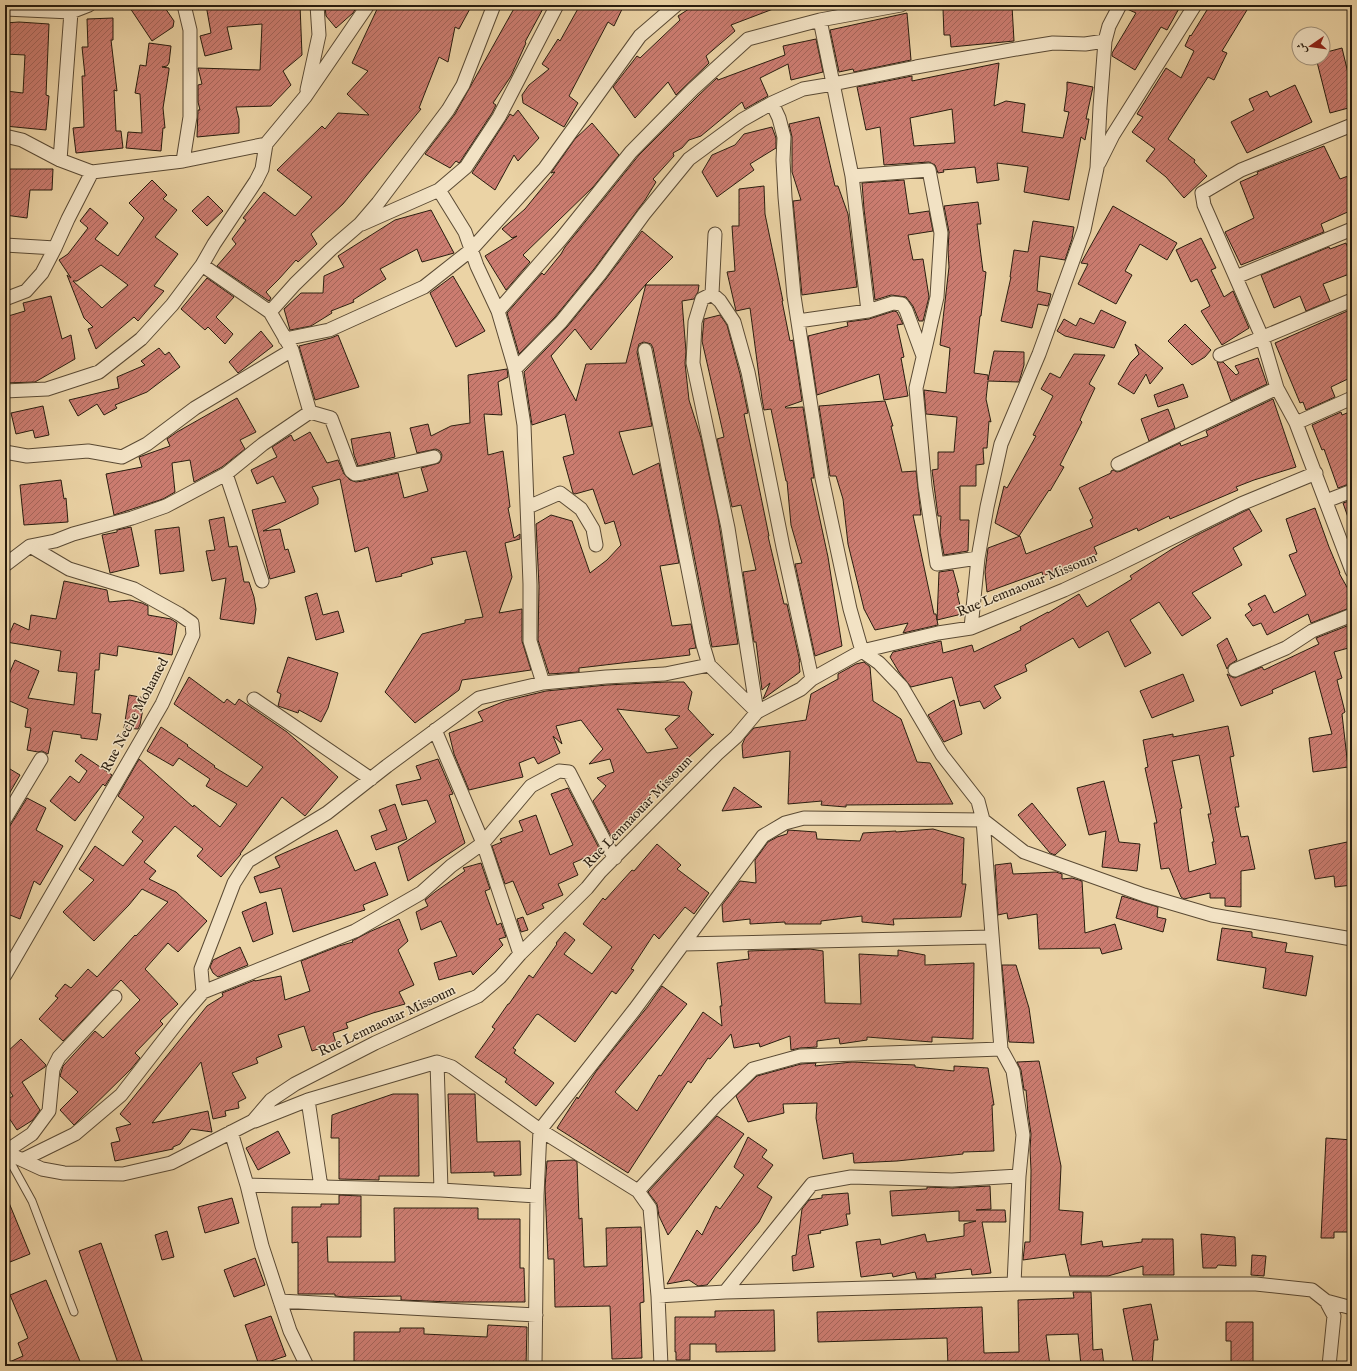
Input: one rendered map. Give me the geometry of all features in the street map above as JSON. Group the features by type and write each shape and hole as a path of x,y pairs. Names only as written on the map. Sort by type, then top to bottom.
{"street":[{"path":"5,9 71,9 89,5"},
{"path":"183,161 190,117 190,30 184,5"},
{"path":"305,97 319,35 317,5"},
{"path":"5,391 47,389 99,372 141,339 172,305 202,265 214,244 256,181 262,169 266,144 305,97 368,5"},
{"path":"270,312 295,284 331,249 360,224 378,203 448,110 463,85 494,5"},
{"path":"360,224 439,190 466,167 499,118 556,5"},
{"path":"498,311 562,239 631,152 698,84 748,39 820,20 901,5"},
{"path":"971,628 978,558 987,507 1001,444 1039,354 1084,230 1097,168 1105,41 1109,26 1120,5"},
{"path":"1097,168 1113,135 1195,5"},
{"path":"285,339 329,330 424,287 471,250 545,168 640,36 669,7"},
{"path":"60,160 71,9"},
{"path":"820,20 852,176 868,311"},
{"path":"516,369 561,322 600,274 644,214 689,159 742,120 772,102 803,89 916,67 1054,43 1085,44 1105,41"},
{"path":"772,102 779,118 784,137 783,160 785,197 794,296 822,478 850,609 862,651 879,663 902,687 942,755 978,801 983,820 1001,1049 1012,1071 1023,1135 1019,1176 1014,1284"},
{"path":"1352,125 1241,170 1202,193 1204,204 1262,337 1277,388 1296,424 1352,571"},
{"path":"5,136 22,140 60,160 92,172 183,161 266,144"},
{"path":"852,176 929,170 941,233 937,297 916,388 925,486 936,564 978,558"},
{"path":"5,299 26,291 42,273 92,172"},
{"path":"439,190 465,232 471,250 498,311 516,369 524,425 528,507 530,642 543,683"},
{"path":"1236,277 1352,229"},
{"path":"712,294 715,234"},
{"path":"5,245 55,248"},
{"path":"202,265 270,312 292,350 310,412"},
{"path":"712,294 720,301 734,322 748,372 783,547 812,679"},
{"path":"712,294 702,299 695,322 693,363 728,528 757,712"},
{"path":"1220,355 1352,300"},
{"path":"798,321 868,311 894,303 902,304 906,310 923,356"},
{"path":"5,452 26,456 88,451 122,457 147,444 201,404 292,350"},
{"path":"645,350 702,645 709,665 757,712"},
{"path":"1118,464 1277,388"},
{"path":"1296,424 1352,398"},
{"path":"310,412 331,418 351,470 355,474 434,457"},
{"path":"5,565 30,546 55,541 73,534 132,518 166,506 226,474 264,444 310,412"},
{"path":"226,474 262,581"},
{"name":"Rue Lemnaouar Missoum","path":"5,1152 42,1169 64,1173 123,1174 171,1163 253,1121 271,1100 294,1084 375,1043 478,996 500,977 520,954 587,888 600,872 717,754 736,737 757,712 801,689 812,679 862,651 932,635 971,628 1064,590 1241,504 1316,474"},
{"path":"1326,501 1352,491"},
{"path":"528,507 560,493 581,509 592,529 596,545"},
{"name":"Rue Neche Mohamed","path":"5,975 162,704 193,635 192,623 134,589 69,569 30,546"},
{"path":"1235,670 1286,648 1312,631 1352,615"},
{"path":"203,992 201,969 234,883 248,861 327,813 479,698 543,683 606,677 665,674 709,665"},
{"path":"254,699 371,779"},
{"path":"436,730 483,843 520,954"},
{"path":"5,819 41,759"},
{"path":"22,1160 75,1134 121,1095 203,992 355,931 421,893 451,866 483,843 531,786 559,771 568,772 615,858"},
{"path":"535,1366 537,1196 540,1130 635,1009 763,836 785,823 804,818 983,820 1024,852 1144,895 1212,915 1352,939"},
{"path":"683,944 992,936"},
{"path":"5,1152 32,1134 49,1111 53,1068 58,1057 115,997"},
{"path":"638,1191 718,1103 753,1069 800,1056 1001,1049"},
{"path":"437,1062 441,1190"},
{"path":"253,1121 308,1100 437,1062 452,1067 540,1130 638,1191 650,1208 658,1296 662,1366"},
{"path":"308,1100 321,1186"},
{"path":"231,1132 247,1185 262,1246 290,1331 307,1366"},
{"path":"725,1292 812,1184 851,1177 952,1180 1019,1176"},
{"path":"247,1185 441,1190 537,1196"},
{"path":"658,1296 725,1292 1014,1284 1256,1284 1312,1290 1326,1301 1352,1308"},
{"path":"280,1301 536,1315"},
{"path":"1326,1301 1334,1316 1329,1366"}],"lane":[{"path":"5,1152 32,1201 74,1312"}],"building":[{"path":"128,5 163,5 174,21 173,27 152,41"},
{"path":"206,5 300,5 302,55 283,71 291,85 271,106 236,107 239,119 239,133 197,137 198,110 200,110 198,102 198,85 202,84 198,68 260,70 262,24 227,27 232,49 205,56 200,36 211,33"},
{"path":"325,5 358,5 353,13 336,28 326,16"},
{"path":"379,5 472,5 459,29 455,27 448,62 439,57 419,108 421,109 343,204 311,234 317,244 298,262 296,260 266,292 271,298 269,301 217,266 236,244 232,239 246,220 243,218 264,192 295,216 312,197 277,170 322,126 325,129 338,113 369,115 347,94 368,71 352,63"},
{"path":"516,5 545,5 525,42 526,43 511,76 493,103 496,105 492,113 460,162 459,163 456,161 450,168 425,154 455,114"},
{"path":"580,5 624,5 614,26 608,22 569,96 578,103 564,127 523,103 522,95 529,85 549,69 542,64 558,39 560,41"},
{"path":"695,5 781,6 731,25 735,31 706,56 709,63 676,95 668,82 635,118 613,87 637,56 640,58 680,20 678,16"},
{"path":"1128,5 1181,5 1167,30 1161,27 1135,70 1112,56 1112,53 1136,13 1127,9"},
{"path":"1210,5 1250,5 1222,51 1227,53 1214,80 1208,77 1168,139 1195,160 1194,162 1207,176 1184,198 1166,177 1146,161 1155,149 1132,132 1143,117 1137,114 1166,68 1181,78 1194,51 1185,46 1190,35 1191,36"},
{"path":"1012,6 1014,41 951,47 950,35 944,35 943,9"},
{"path":"907,13 911,60 854,72 853,69 839,72 830,30"},
{"path":"113,18 113,40 111,40 117,91 114,90 116,131 121,131 123,148 76,153 73,128 84,127 82,76 85,76 82,47 88,47 87,19"},
{"path":"19,22 49,24 46,95 49,96 46,130 5,126 6,91 23,93 25,55 5,54 5,23"},
{"path":"816,39 823,72 791,80 788,64 760,78 768,96 745,109 742,102 701,136 689,140 682,148 673,153 674,156 653,179 656,182 645,200 594,269 555,317 519,354 507,313 542,273 544,275 639,155 717,78 718,80 785,55 783,46"},
{"path":"149,43 171,46 169,63 167,66 162,67 169,68 169,70 163,108 165,128 163,128 161,151 126,148 128,132 142,133 140,94 135,93 140,65 146,66"},
{"path":"1342,48 1352,90 1352,107 1330,113 1318,66 1331,66 1331,51"},
{"path":"999,63 994,106 1006,101 1025,104 1022,132 1063,138 1069,112 1064,111 1067,82 1093,87 1086,119 1089,119 1085,140 1081,137 1069,200 1024,192 1028,167 997,163 999,180 977,183 975,167 943,170 944,172 938,173 935,165 929,162 884,165 880,127 866,130 857,87 912,76 912,81","holes":["952,109 955,143 914,146 910,118"]},
{"path":"1295,85 1312,122 1247,153 1231,122 1254,110 1249,99 1267,91 1270,97"},
{"path":"518,110 539,138 518,161 514,155 495,190 472,173 510,114 513,116"},
{"path":"819,117 835,186 838,186 848,214 857,287 802,295 793,201 801,200 792,172 792,137 789,124"},
{"path":"592,123 619,155 593,187 523,255 530,262 506,290 485,256 517,236 512,238 502,229 525,209 555,172 551,173 575,139"},
{"path":"772,127 776,138 776,148 750,164 754,170 717,197 702,172 712,155 735,145 744,134"},
{"path":"1324,146 1340,179 1348,176 1352,186 1352,210 1321,224 1324,232 1241,265 1225,232 1254,218 1240,182 1258,174 1257,172"},
{"path":"5,169 53,169 52,190 30,190 27,218 5,215"},
{"path":"152,180 167,195 163,199 177,210 155,237 178,254 154,286 164,291 138,321 134,317 96,349 88,329 93,327 84,318 67,275 71,278 59,260 68,254 88,228 80,221 90,208 108,223 95,239 118,256 144,218 129,203","holes":["101,265 128,285 102,308 73,281 77,281"]},
{"path":"904,180 909,214 929,211 933,231 908,235 913,260 923,259 929,297 923,321 919,321 913,306 906,297 891,295 875,300 862,183"},
{"path":"764,186 765,214 790,341 793,340 802,401 785,407 803,407 814,478 811,478 828,557 842,646 815,656 795,564 802,563 791,525 787,481 771,409 764,410 750,308 736,311 727,272 735,271 732,226 739,226 739,189"},
{"path":"208,196 223,211 207,226 192,211"},
{"path":"978,202 981,224 977,224 983,271 986,272 974,373 988,375 988,380 994,351 1024,352 1024,365 1019,382 988,381 986,399 991,422 989,421 987,448 983,448 984,464 976,465 976,486 960,486 960,520 969,520 968,551 944,555 940,533 941,516 938,516 932,470 938,469 938,452 954,452 957,417 926,414 924,390 946,393 950,348 940,345 949,267 949,232 944,206"},
{"path":"1113,206 1177,243 1167,260 1140,244 1125,271 1132,275 1116,304 1078,284 1088,264 1081,263"},
{"path":"431,210 454,253 422,262 417,249 380,269 386,279 353,300 354,302 331,311 332,313 311,326 290,330 284,309 301,293 323,293 324,276 344,267 338,256 395,220"},
{"path":"1033,221 1074,227 1072,239 1065,260 1040,256 1037,291 1051,294 1048,306 1038,304 1032,328 1001,321 1011,277 1014,250 1028,252"},
{"path":"642,231 673,257 645,285 591,350 575,329 551,356 576,401 586,364 626,363 646,285 699,285 698,292 694,299 682,301 686,352 685,363 689,400 701,438 718,517 738,644 712,647 653,348 651,344 644,342 639,344 637,352 652,426 619,432 633,475 659,463 679,563 660,566 672,626 691,624 696,648 689,649 690,655 579,668 579,672 549,674 538,640 539,586 536,524 551,515 572,521 590,573 607,560 621,545 614,521 605,524 593,489 575,494 573,493 563,457 574,454 565,414 532,425 524,372 567,327"},
{"path":"1201,238 1216,268 1211,270 1224,297 1233,291 1249,328 1222,345 1201,311 1210,306 1197,279 1191,282 1176,250"},
{"path":"1346,243 1352,259 1352,273 1323,284 1330,301 1306,311 1300,296 1274,308 1261,275 1329,247 1330,249"},
{"path":"453,276 485,331 456,347 430,293"},
{"path":"207,278 234,297 216,317 233,334 225,344 208,327 205,330 181,309"},
{"path":"51,296 62,339 71,335 75,359 35,382 5,383 5,317 25,311 23,303"},
{"path":"1352,309 1352,377 1331,387 1335,397 1306,410 1303,402 1300,403 1275,343"},
{"path":"1101,310 1126,322 1114,348 1065,336 1057,331 1064,319 1076,326 1080,318 1094,324"},
{"path":"894,311 897,312 903,324 897,325 904,357 901,358 908,396 884,400 879,374 817,395 808,336 848,326 847,322 869,319"},
{"path":"720,315 727,325 740,374 748,413 744,414 768,536 784,604 787,604 800,662 800,672 763,699 770,683 762,690 756,642 754,642 743,572 756,570 741,505 732,507 717,439 724,437 702,341 704,319"},
{"path":"1185,324 1211,350 1205,357 1192,365 1168,341"},
{"path":"261,331 273,346 238,373 229,362"},
{"path":"338,335 359,387 315,400 299,346"},
{"path":"1135,344 1163,368 1150,384 1146,374 1134,394 1118,384 1131,362 1139,354"},
{"path":"159,348 165,355 169,352 180,367 147,392 115,405 117,408 104,415 97,404 78,416 69,400 119,388 117,377 145,365 141,361"},
{"path":"1074,354 1105,355 1089,384 1095,388 1080,420 1082,422 1060,465 1064,467 1050,491 1049,490 1019,536 995,523 1004,486 1007,488 1036,436 1033,435 1053,396 1041,389 1050,373 1060,378"},
{"path":"1258,358 1267,384 1231,401 1217,362 1223,362 1236,375 1239,373 1235,366"},
{"path":"507,369 508,377 498,382 502,415 484,414 488,455 503,451 510,507 508,508 514,538 520,534 520,539 505,543 512,577 499,613 522,609 522,641 531,670 462,680 459,690 415,723 385,692 422,634 465,623 465,620 483,617 466,551 431,558 433,564 401,574 402,576 376,582 368,547 355,552 340,479 312,487 318,498 318,504 263,531 280,529 285,550 288,549 295,572 270,579 252,510 286,502 273,476 257,484 251,470 277,457 272,447 291,435 294,441 310,432 327,463 338,460 344,474 350,480 356,482 363,481 398,473 404,498 428,491 421,468 439,463 442,455 440,451 436,449 417,453 410,428 428,424 431,436 451,426 470,423 468,375"},
{"path":"1183,384 1188,397 1158,407 1154,395"},
{"path":"237,398 256,432 240,440 245,449 222,467 194,482 190,460 172,463 175,492 163,499 114,515 106,474 142,467 139,457 170,446 167,439"},
{"path":"1273,399 1296,467 1236,487 1238,490 1170,519 1169,516 1138,531 1137,528 1094,547 1097,554 1043,576 1042,572 987,592 985,572 988,548 1020,536 1026,554 1093,527 1090,520 1093,518 1079,488 1111,473 1113,470 1117,472 1121,471 1180,443 1181,446 1208,436 1206,431"},
{"path":"885,401 893,426 891,426 902,472 916,471 921,515 913,515 934,614 936,614 938,625 903,633 908,623 875,630 864,609 848,544 843,499 836,476 830,476 819,406"},
{"path":"43,406 49,435 35,438 33,430 16,434 11,413"},
{"path":"1168,409 1175,428 1149,441 1141,419"},
{"path":"1352,411 1352,483 1338,488 1324,449 1322,450 1312,425 1341,412 1342,415"},
{"path":"390,432 395,457 358,466 351,439"},
{"path":"61,480 64,499 66,498 68,522 24,525 20,485"},
{"path":"1352,500 1352,523 1350,523 1343,503"},
{"path":"1315,508 1339,573 1352,596 1352,607 1311,623 1308,614 1267,635 1261,623 1253,626 1245,615 1252,610 1248,604 1265,595 1274,613 1306,595 1289,555 1297,552 1286,519"},
{"path":"1249,509 1262,531 1233,548 1242,565 1192,593 1211,618 1182,636 1159,602 1130,620 1151,653 1125,667 1108,631 1079,648 1073,638 1025,665 1027,671 994,686 1001,698 984,709 980,701 960,706 952,677 911,687 899,672 890,657 893,652 941,641 943,653 972,645 974,652 1021,630 1020,627 1048,613 1079,594 1087,607 1132,579 1130,576 1172,549"},
{"path":"224,517 229,547 237,546 244,582 249,582 254,597 256,609 254,624 220,619 226,578 212,581 206,551 215,550 209,520"},
{"path":"131,527 139,566 110,573 102,535"},
{"path":"179,527 184,571 160,574 155,530"},
{"path":"953,570 959,592 957,593 962,614 937,620 939,572"},
{"path":"64,581 107,590 109,602 130,600 142,603 148,606 148,615 171,619 177,623 172,655 118,646 117,656 100,653 99,670 95,670 92,713 101,714 97,740 81,738 81,735 53,731 48,754 42,751 38,752 27,750 31,728 25,727 28,709 5,699 5,684 15,660 39,671 28,698 74,705 77,673 58,671 61,651 6,642 14,623 29,630 31,615 56,619"},
{"path":"317,593 323,615 338,611 344,632 316,640 305,597"},
{"path":"1352,624 1352,647 1334,652 1342,678 1337,680 1345,712 1342,714 1348,767 1313,772 1309,738 1332,734 1315,671 1272,690 1273,693 1241,706 1227,674 1234,678 1262,667 1264,670 1319,644 1316,638"},
{"path":"1227,638 1237,660 1229,665 1227,669 1217,645"},
{"path":"288,657 338,673 328,708 321,722 299,710 298,713 278,706 281,694 277,692"},
{"path":"864,662 870,667 873,701 901,719 917,762 930,763 953,804 846,805 846,807 821,805 822,801 788,804 790,751 743,758 742,745 745,738 754,728 806,720 811,694 838,679 838,674 856,664"},
{"path":"1183,674 1194,701 1152,718 1140,691"},
{"path":"189,677 224,703 227,699 235,705 239,699 287,732 338,777 305,816 282,797 241,854 221,877 197,856 203,849 175,826 144,862 156,871 149,879 176,892 207,921 178,952 168,943 145,969 178,1004 160,1021 163,1024 135,1053 140,1058 131,1069 74,1125 60,1110 78,1092 60,1076 63,1066 95,1031 103,1038 140,1000 121,980 63,1041 39,1019 58,998 55,996 65,984 71,988 88,969 97,977 135,935 136,936 168,902 142,889 129,905 94,941 63,912 94,880 79,869 95,846 123,866 143,841 132,832 144,817 118,796 139,759 193,807 194,805 220,827 237,804 206,786 210,779 179,758 173,766 147,751 161,727 188,745 187,746 215,766 214,767 247,787 263,767 174,704"},
{"path":"684,682 692,692 688,709 712,735 714,734 688,758 671,780 667,777 611,836 593,801 606,786 597,778 614,772 610,759 589,764 603,749 581,720 556,726 562,744 553,736 560,753 538,764 534,757 519,763 523,777 469,790 454,754 449,733 483,721 478,712 505,701 546,691 607,685","holes":["617,709 680,716 665,729 678,748 647,753"]},
{"path":"129,695 145,698 138,729 124,728"},
{"path":"954,700 962,734 944,742 928,715"},
{"path":"1228,726 1234,756 1230,757 1239,807 1235,807 1241,837 1248,836 1255,869 1241,871 1241,907 1225,906 1225,898 1210,898 1210,893 1184,899 1181,897 1169,868 1161,869 1154,823 1157,823 1145,768 1148,767 1143,740 1173,734 1173,737","holes":["1199,755 1211,814 1208,814 1214,842 1212,842 1216,864 1189,872 1180,809 1182,808 1172,761"]},
{"path":"81,754 112,775 105,786 103,784 75,821 50,801 70,776 79,783 87,771 75,761"},
{"path":"438,759 453,794 449,795 465,843 408,881 398,847 436,822 427,800 402,805 396,785 421,779 416,766"},
{"path":"5,766 20,775 5,801"},
{"path":"1104,781 1119,842 1140,844 1137,871 1102,867 1106,831 1089,835 1077,788"},
{"path":"734,787 762,807 722,811"},
{"path":"568,788 599,848 594,854 573,863 578,875 558,884 563,895 542,904 544,908 527,915 513,881 505,884 492,846 502,842 500,839 523,831 519,821 536,815 550,855 573,845 551,794"},
{"path":"27,798 46,808 36,830 63,846 40,885 34,881 20,919 5,913 5,880 10,868 5,865 5,834"},
{"path":"1032,803 1066,845 1055,855 1050,853 1018,815"},
{"path":"395,804 407,839 376,850 371,836 387,830 379,810"},
{"path":"933,829 964,838 962,884 966,884 961,917 893,919 894,925 862,922 862,916 821,921 821,924 785,924 785,922 750,924 750,919 723,922 722,905 740,881 756,883 755,860 768,842 787,834 788,830 816,832 817,839 860,841 863,833"},
{"path":"337,830 355,871 375,862 388,895 363,905 365,910 293,932 281,888 260,893 254,877 280,867 275,857"},
{"path":"1352,841 1352,885 1335,887 1334,876 1315,879 1309,850"},
{"path":"657,844 681,865 677,869 709,893 694,914 685,907 659,939 654,934 631,969 634,970 616,994 612,991 575,1042 538,1014 536,1015 513,1048 516,1050 514,1053 554,1083 536,1106 505,1082 507,1079 475,1057 495,1029 492,1027 508,1004 529,975 533,978 565,932 575,940 564,954 592,974 612,947 583,924 603,898 605,900 632,870 634,871"},
{"path":"481,863 490,889 485,891 497,925 501,923 506,937 499,939 503,945 473,975 471,971 439,980 434,963 457,956 441,921 421,930 416,912 428,906 425,900 465,871 463,868"},
{"path":"1011,863 1013,874 1056,872 1062,874 1062,879 1072,878 1082,881 1085,933 1115,924 1122,949 1102,954 1100,948 1039,949 1037,914 1008,919 1007,913 998,915 995,865"},
{"path":"1122,896 1158,907 1157,917 1166,919 1163,932 1116,918"},
{"path":"266,902 273,934 253,942 242,912"},
{"path":"523,917 528,930 521,932 517,919"},
{"path":"399,919 408,941 398,950 414,985 399,992 405,1004 373,1013 346,1023 348,1028 333,1033 336,1043 312,1051 304,1026 278,1035 282,1047 256,1058 258,1063 232,1073 246,1098 238,1102 239,1108 225,1111 226,1116 213,1119 201,1062 152,1123 208,1111 212,1132 191,1129 180,1144 173,1147 173,1149 115,1161 111,1143 120,1141 116,1128 131,1124 120,1114 207,1006 223,996 222,993 255,980 281,976 285,1000 310,991 301,961 353,942 352,941 369,932"},
{"path":"1222,928 1252,932 1252,937 1287,943 1285,952 1313,956 1306,996 1263,988 1266,968 1217,960"},
{"path":"240,947 248,965 218,977 213,973 210,967 213,960"},
{"path":"810,949 823,951 825,1003 861,1004 859,954 898,956 898,950 925,955 925,965 974,963 973,1039 932,1037 932,1042 867,1037 867,1040 840,1044 839,1038 817,1041 817,1047 791,1050 790,1036 760,1047 759,1043 734,1048 731,1034 710,1059 708,1058 691,1083 688,1081 628,1173 557,1128 577,1097 578,1099 597,1070 662,986 687,1004 615,1092 637,1111 659,1075 661,1076 703,1012 722,1026 720,1006 722,1006 717,963 749,959 748,951"},
{"path":"1002,965 1016,965 1029,1008 1034,1043 1009,1042"},
{"path":"21,1039 46,1065 22,1082 40,1110 33,1120 17,1130 5,1112 5,1101 13,1096 5,1084 5,1054"},
{"path":"1039,1061 1061,1166 1059,1210 1083,1212 1081,1245 1102,1241 1103,1247 1142,1242 1142,1239 1173,1239 1174,1275 1143,1275 1143,1266 1108,1276 1070,1276 1065,1254 1023,1260 1025,1242 1030,1242 1031,1134 1026,1090 1024,1090 1021,1070 1017,1062"},
{"path":"852,1062 915,1065 915,1067 954,1071 954,1066 988,1068 994,1105 992,1105 994,1151 963,1152 963,1154 897,1161 854,1163 853,1153 823,1159 816,1118 817,1103 783,1104 784,1113 748,1122 736,1096 757,1076 801,1064 816,1063 815,1066"},
{"path":"393,1094 418,1094 419,1176 379,1176 379,1180 339,1179 339,1138 331,1138 332,1115"},
{"path":"448,1094 475,1094 477,1142 520,1141 521,1175 494,1176 494,1172 451,1173"},
{"path":"717,1116 744,1134 668,1235 659,1216 657,1204 648,1192"},
{"path":"278,1131 290,1153 258,1170 246,1148"},
{"path":"748,1137 767,1150 762,1157 773,1165 757,1187 772,1197 759,1222 707,1285 698,1286 689,1280 667,1284 697,1230 702,1235 716,1206 720,1209 744,1175 734,1167"},
{"path":"1326,1138 1352,1140 1348,1232 1334,1232 1334,1238 1321,1238"},
{"path":"574,1160 577,1162 579,1219 582,1218 584,1267 607,1266 606,1228 641,1227 644,1302 640,1303 642,1358 612,1359 610,1306 555,1307 554,1259 548,1259 545,1187 547,1161"},
{"path":"990,1186 991,1209 976,1210 1005,1210 1006,1222 982,1222 991,1273 972,1275 971,1269 935,1274 936,1278 917,1279 915,1272 893,1277 892,1273 861,1277 856,1242 880,1239 881,1245 925,1234 927,1242 964,1236 964,1224 976,1221 959,1221 959,1211 892,1216 890,1191 927,1189 927,1187 952,1188"},
{"path":"5,1193 30,1254 5,1264"},
{"path":"848,1193 850,1214 846,1214 848,1225 820,1231 821,1233 808,1235 814,1267 793,1271 792,1256 796,1255 802,1209 809,1200 822,1198 822,1195"},
{"path":"339,1195 361,1196 361,1237 327,1237 328,1262 395,1262 394,1208 478,1208 478,1219 520,1219 520,1268 524,1268 525,1302 452,1302 401,1300 401,1296 345,1297 335,1296 335,1294 298,1294 298,1242 292,1243 292,1207 321,1207 321,1204 339,1204"},
{"path":"232,1198 239,1223 205,1233 198,1207"},
{"path":"167,1231 174,1257 162,1260 155,1235"},
{"path":"1201,1234 1235,1237 1236,1266 1218,1265 1216,1268 1203,1268"},
{"path":"101,1243 144,1366 119,1366 79,1251"},
{"path":"1252,1255 1266,1256 1264,1276 1251,1275"},
{"path":"255,1258 265,1285 234,1297 224,1270"},
{"path":"46,1280 82,1366 5,1366 5,1364 23,1356 18,1343 28,1338 10,1295"},
{"path":"1073,1292 1091,1292 1093,1350 1102,1349 1104,1366 1081,1366 1078,1334 1046,1335 1050,1366 948,1366 947,1338 818,1342 817,1312 982,1307 984,1353 1019,1352 1018,1300 1074,1298"},
{"path":"1151,1304 1158,1340 1154,1340 1152,1366 1134,1366 1123,1309"},
{"path":"774,1310 775,1351 716,1352 716,1344 690,1344 690,1360 676,1360 675,1317 715,1317 715,1311"},
{"path":"271,1316 286,1356 259,1365 245,1325"},
{"path":"1226,1322 1253,1322 1253,1366 1231,1366 1231,1341 1226,1341"},
{"path":"488,1325 527,1327 526,1366 354,1366 354,1332 400,1332 400,1328 424,1328 424,1334 487,1337"}]}
